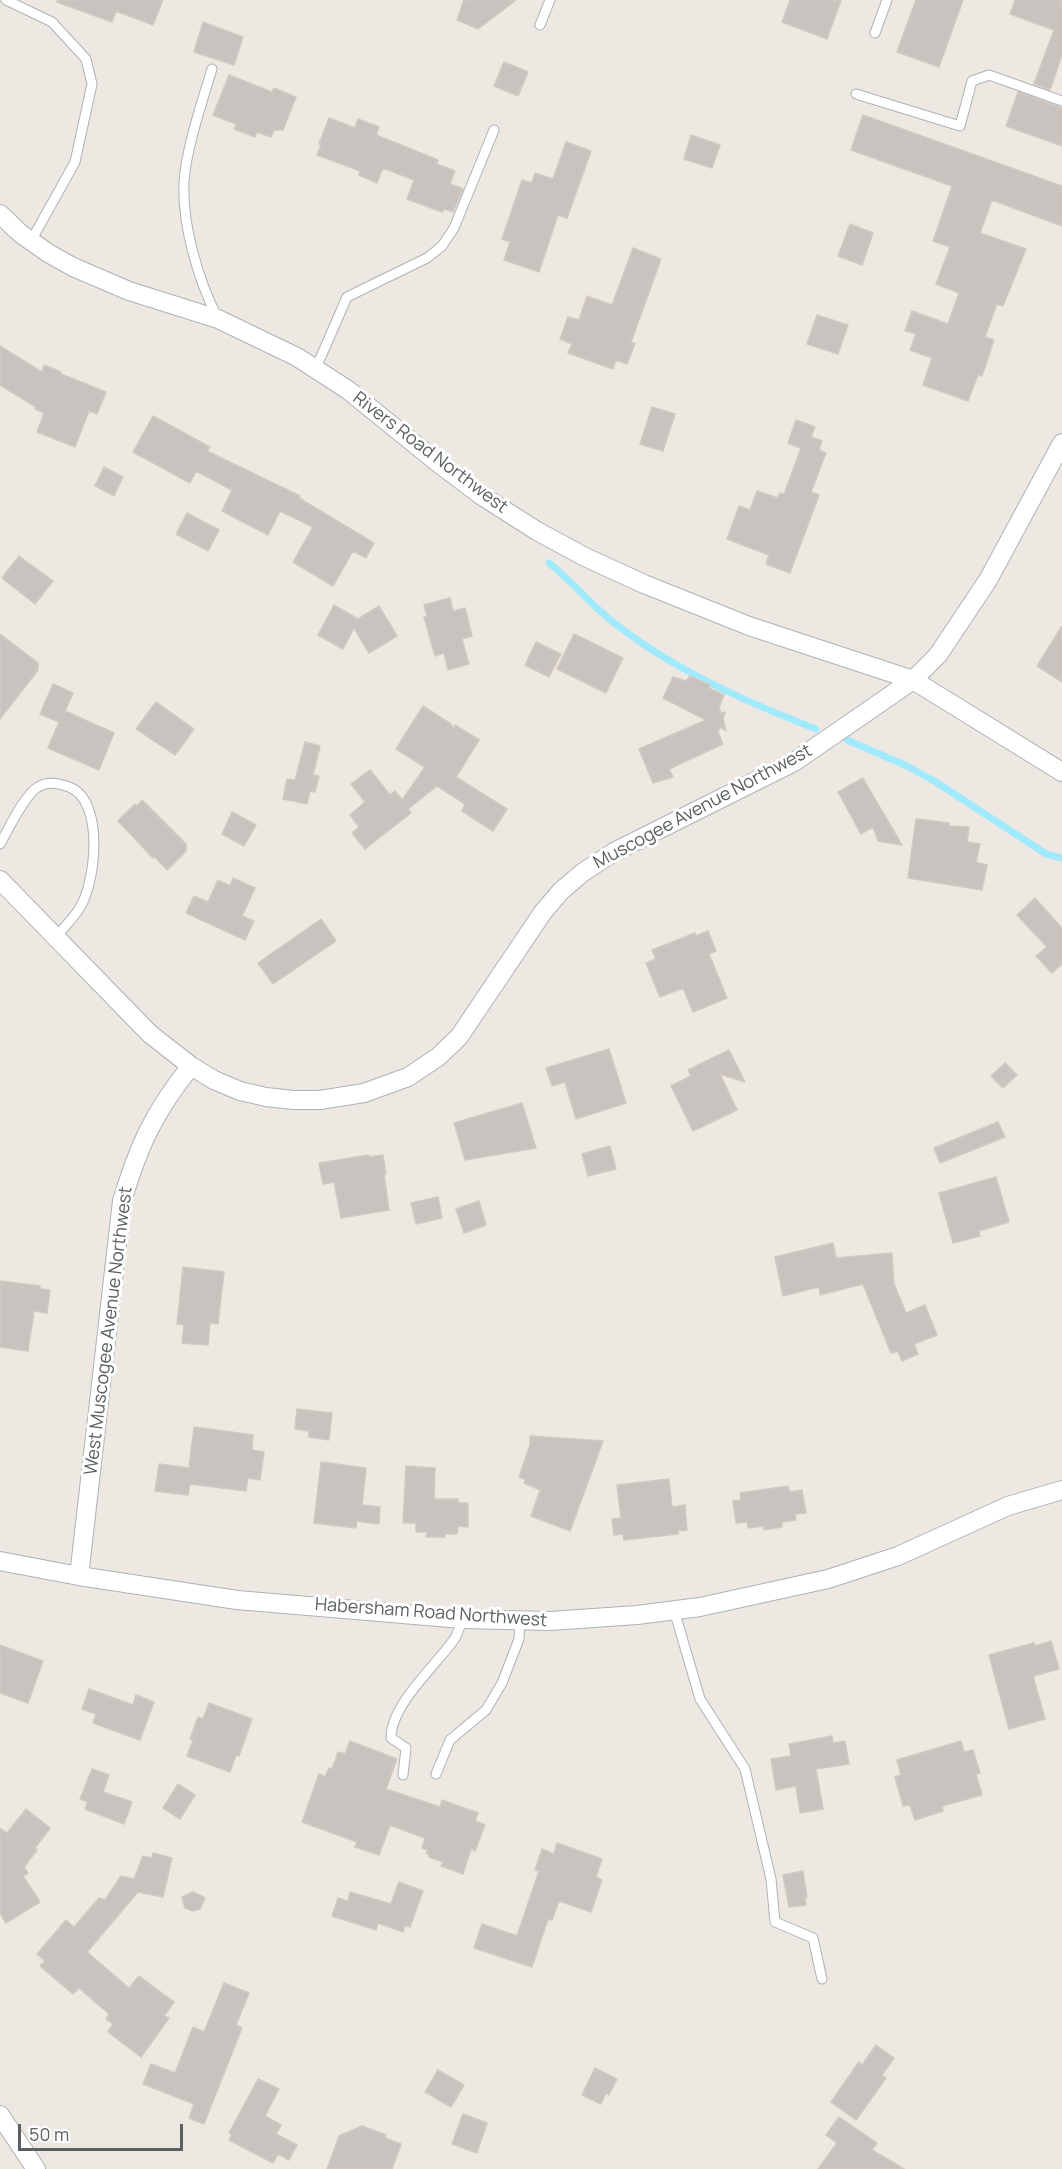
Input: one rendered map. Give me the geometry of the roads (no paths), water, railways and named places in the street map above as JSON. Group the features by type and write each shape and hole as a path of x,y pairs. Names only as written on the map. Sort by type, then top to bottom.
{"street":[{"name":"Rivers Road Northwest","path":"0,214 31,241 72,267 129,291 218,319 316,368 348,390 436,462 482,496 537,531 585,557 644,584 749,626 913,680 1062,772"},
{"name":"Muscogee Avenue Northwest","path":"0,880 150,1034 191,1066 214,1080 240,1091 266,1097 320,1100 364,1093 408,1077 438,1057 459,1037 543,912 561,891 582,873 614,852 794,762 913,680 938,655 988,580 1062,443"},
{"name":"West Muscogee Avenue Northwest","path":"79,1576 122,1201 134,1162 148,1129 169,1094 191,1066"},
{"name":"Habersham Road Northwest","path":"0,1560 79,1576 237,1600 462,1619 550,1621 700,1607 828,1579 898,1556 1008,1506 1062,1490"},
{"path":"0,2115 36,2169"}],"lane":[{"path":"6,0 52,22 86,59 92,84 75,162 31,241"},
{"path":"540,25 550,0"},
{"path":"874,33 887,0"},
{"path":"212,69 184,180 184,208 187,231 206,296 218,319"},
{"path":"856,94 960,126 972,81 989,75 1062,102"},
{"path":"316,368 347,297 427,258 442,246 454,228 494,130"},
{"path":"0,844 21,808 36,788 50,782 62,785 74,789 85,803 92,818 94,834 94,852 89,881 80,908 56,938"},
{"path":"674,1610 700,1699 746,1769 771,1879 775,1922 813,1938 822,1979"},
{"path":"403,1774 406,1748 391,1738 391,1726 421,1678 455,1639 462,1619"},
{"path":"435,1774 450,1740 486,1710 502,1683 519,1639 520,1621"}],"waterway":[{"path":"549,563 613,622 660,655 710,683 816,729"},
{"path":"847,740 907,766 936,782 1046,854 1062,858"}]}
